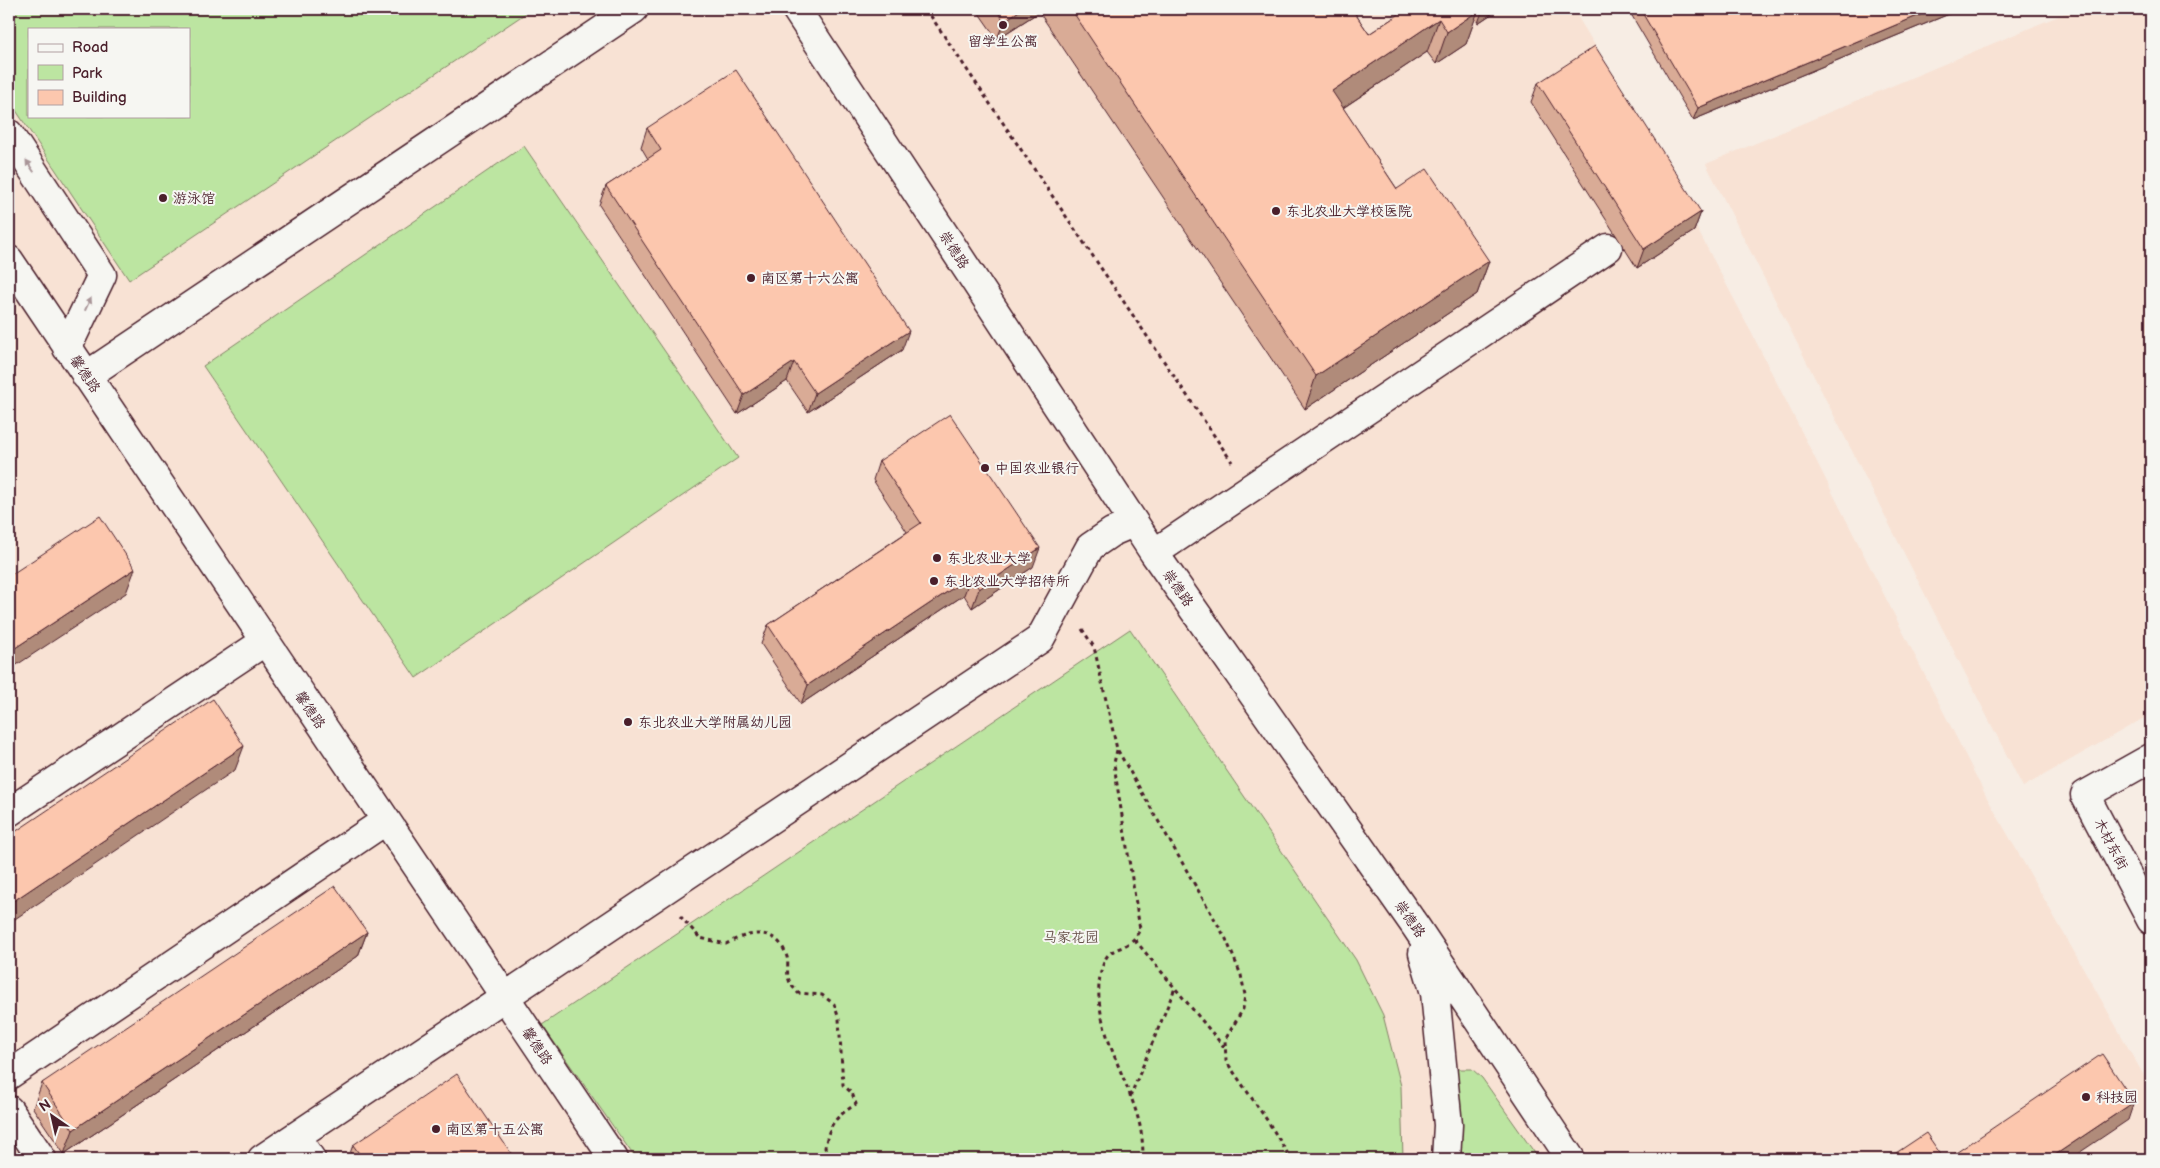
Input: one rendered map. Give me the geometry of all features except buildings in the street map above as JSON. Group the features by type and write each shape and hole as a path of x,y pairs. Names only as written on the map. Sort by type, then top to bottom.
{"street":[{"path":"86,376 634,9"},
{"name":"崇德路","path":"796,9 1133,523 1416,927 1571,1159"},
{"path":"9,134 102,275 67,348"},
{"path":"1154,553 1608,248"},
{"name":"馨德路","path":"9,260 264,642 614,1159"},
{"path":"262,1159 1040,639 1090,547 1112,532 1133,523"},
{"path":"9,812 264,642"},
{"name":"木材东街","path":"2151,758 2085,795 2151,920"},
{"path":"9,1075 385,821"},
{"path":"1416,927 1435,993 1448,1125 1446,1159"},
{"path":"9,1110 42,1159"},
{"path":"296,1137 311,1159"}],"path":[{"path":"926,9 1249,488"},
{"path":"1062,598 1094,647 1117,749 1226,939 1241,975 1244,995 1243,1009 1228,1033 1224,1047 1226,1061 1270,1123 1291,1159"},
{"path":"1117,749 1114,763 1140,929 1136,940 1127,946 1114,950 1105,957 1099,976 1098,1000 1143,1136 1143,1159"},
{"path":"660,894 700,938 726,944 741,936 763,932 778,942 787,957 789,980 798,993 822,995 834,1004 839,1019 843,1085 852,1093 856,1104 838,1116 828,1132 825,1148 832,1159"},
{"path":"1136,940 1224,1047"},
{"path":"1130,1098 1175,988"}],"shaded area":[{"name":"东北农业大学","path":"9,9 1573,9 1639,118 1745,320 1986,796 2151,1088 2151,1159 9,1159"},
{"path":"2075,9 2151,9 2151,714 2023,787 1706,164"}],"green space":[{"name":"游泳馆","path":"9,9 532,9 129,280 9,100"},
{"path":"524,146 738,458 416,678 203,366"},
{"name":"马家花园","path":"1130,629 1356,960 1383,1015 1401,1086 1403,1159 636,1159 542,1025"},
{"path":"1458,1069 1472,1069 1482,1078 1539,1159 1455,1159 1448,1086"}],"place":[{"name":"留学生公寓","path":"1003,25"},
{"name":"游泳馆","path":"163,198"},
{"name":"东北农业大学校医院","path":"1276,211"},
{"name":"南区第十六公寓","path":"751,278"},
{"name":"中国农业银行","path":"985,468"},
{"name":"东北农业大学","path":"937,558"},
{"name":"东北农业大学招待所","path":"934,581"},
{"name":"东北农业大学附属幼儿园","path":"628,722"},
{"name":"科技园","path":"2086,1097"},
{"name":"南区第十五公寓","path":"436,1129"}]}
